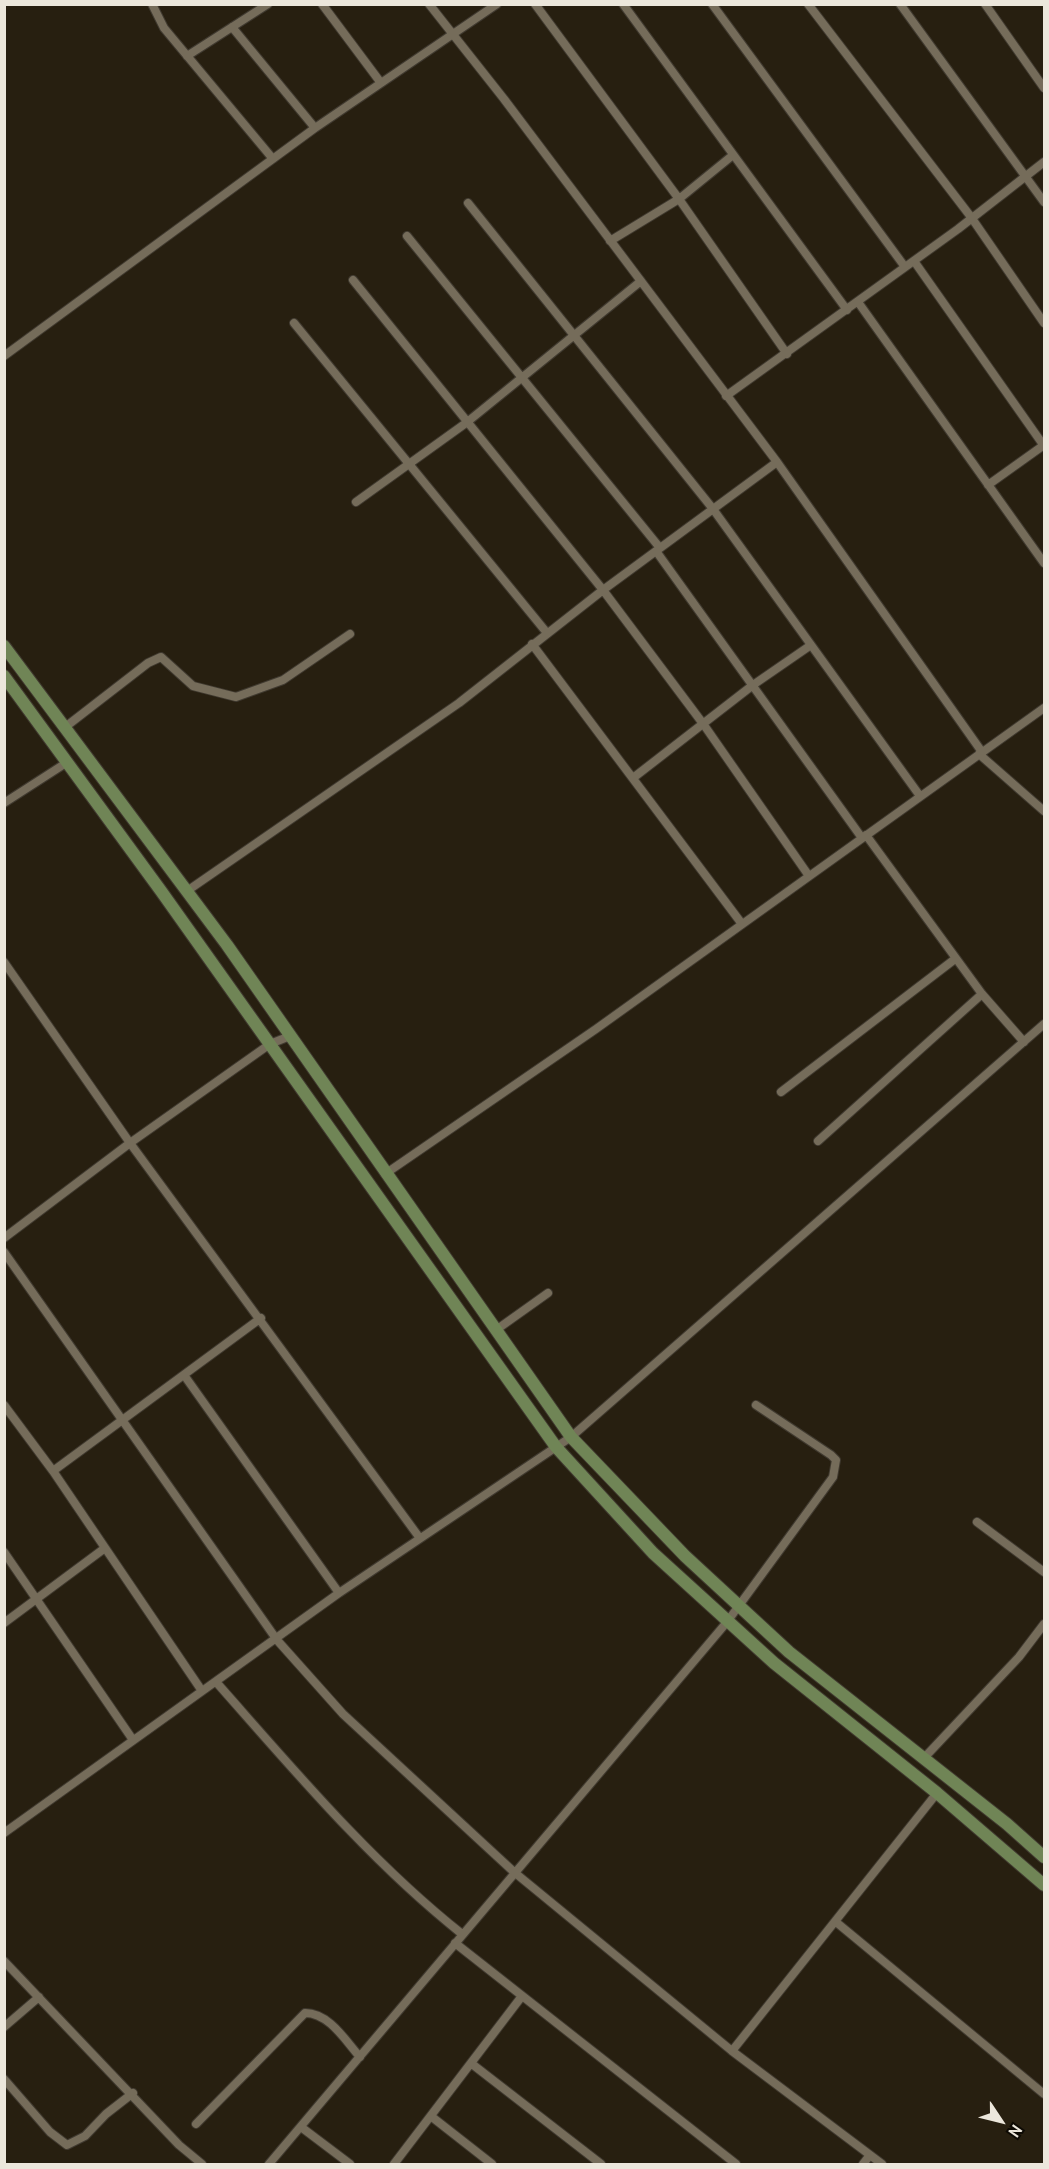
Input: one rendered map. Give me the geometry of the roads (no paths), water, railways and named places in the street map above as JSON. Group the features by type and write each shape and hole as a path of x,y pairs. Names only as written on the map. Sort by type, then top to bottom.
{"main road":[{"path":"4,646 188,891 571,1437 685,1556 738,1607 789,1652 924,1758 1044,1857"},
{"path":"4,676 270,1044 556,1447 653,1553 727,1622 774,1664 936,1793 1044,1885"}],"street":[{"path":"152,4 164,28 273,159"},
{"path":"187,56 268,4"},
{"path":"322,4 381,83"},
{"path":"429,4 777,462 980,753 1044,811"},
{"path":"4,356 315,128 497,4"},
{"path":"535,4 678,199 787,354"},
{"path":"624,4 847,310"},
{"path":"712,4 905,267"},
{"path":"808,4 971,217 1044,323"},
{"path":"900,4 1044,202"},
{"path":"985,4 1044,88"},
{"path":"232,27 315,128"},
{"path":"610,241 678,199 733,155"},
{"path":"726,396 914,261 1044,162"},
{"path":"468,204 713,509 920,796"},
{"path":"407,236 658,549 753,685 864,837 982,994 1024,1042"},
{"path":"914,261 1044,445 988,485"},
{"path":"353,280 466,423 603,590 704,725 809,876"},
{"path":"356,502 466,423 641,281"},
{"path":"858,302 1044,563"},
{"path":"294,323 547,633"},
{"path":"188,891 459,703 603,590 777,462"},
{"path":"64,728 148,663 161,657 193,686 236,697 283,680 350,634"},
{"path":"532,644 742,924"},
{"path":"633,778 753,685 811,645"},
{"path":"385,1174 596,1029 1044,708"},
{"path":"4,803 66,763"},
{"path":"781,1092 955,959"},
{"path":"4,962 130,1143 261,1318 419,1537"},
{"path":"818,1141 982,994"},
{"path":"4,1833 419,1537 571,1437 1044,1024"},
{"path":"4,1238 130,1143 270,1044 290,1036"},
{"path":"4,1252 277,1640 343,1714 514,1872 732,2051 882,2164"},
{"path":"496,1330 548,1293"},
{"path":"53,1471 261,1318"},
{"path":"184,1375 339,1593"},
{"path":"4,1405 53,1471 202,1691"},
{"path":"269,2164 727,1622 836,1470 836,1460 831,1455 756,1405"},
{"path":"977,1522 1044,1572"},
{"path":"4,1623 105,1548"},
{"path":"4,1552 133,1740"},
{"path":"924,1758 1019,1657 1044,1624"},
{"path":"217,1683 363,1845 462,1934"},
{"path":"732,2051 936,1793"},
{"path":"836,1922 1044,2094"},
{"path":"455,1942 736,2164"},
{"path":"4,1961 133,2093 179,2145 202,2164"},
{"path":"4,2027 39,1996"},
{"path":"394,2164 522,1996"},
{"path":"196,2124 306,2013 317,2013 326,2020 360,2056"},
{"path":"472,2064 601,2164"},
{"path":"4,2079 50,2132 67,2145 85,2136 106,2114 133,2093"},
{"path":"432,2117 492,2164"},
{"path":"301,2127 350,2164"},
{"path":"863,2164 870,2155"}]}
